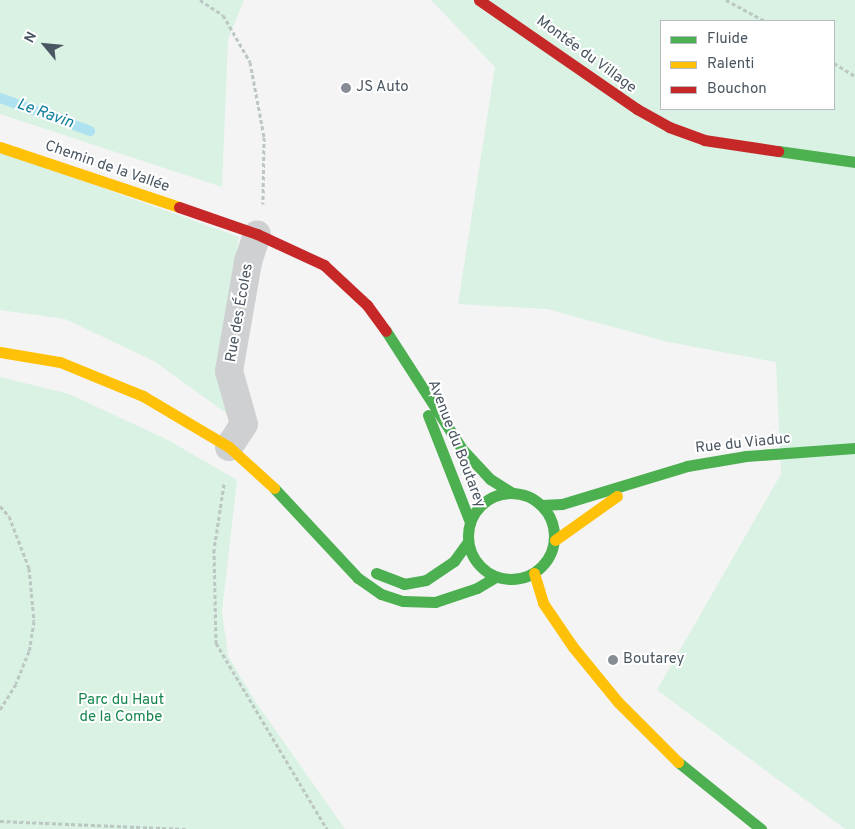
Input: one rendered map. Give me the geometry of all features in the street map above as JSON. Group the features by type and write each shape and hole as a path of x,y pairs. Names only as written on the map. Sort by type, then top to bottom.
{"main road":[{"name":"Montée du Village","path":"479,0 637,109 669,127 704,140 855,162"},
{"name":"Chemin de la Vallée","path":"0,147 204,216"},
{"name":"Avenue du Boutarey","path":"204,216 264,237 324,265 346,284 366,304 388,333 462,449 490,479 512,493"},
{"path":"0,352 60,362 143,396 229,447 321,535 358,578 380,594 402,601 435,602 477,588 495,577"},
{"name":"Avenue du Boutarey","path":"415,378 442,457 470,522"},
{"name":"Rue du Viaduc","path":"541,505 562,504 686,466 721,460 855,448"},
{"name":"Rue du Viaduc","path":"555,540 637,482"},
{"path":"512,493 523,494 541,505 550,515 555,540 548,559 534,574 509,580 495,577 477,563 468,542 470,522 487,500 512,493"},
{"path":"321,535 384,578 404,584 426,580 454,561 468,542"},
{"path":"534,574 543,602 573,647 618,702 672,757 761,829"},
{"path":"509,580 521,593"},
{"path":"532,607 573,647"}],"street":[{"name":"Rue des Écoles","path":"229,447 244,424 230,371 248,262 264,237"}],"path":[{"path":"200,0 223,15 250,62 264,137 262,207 264,237"},
{"path":"726,0 763,20"},
{"path":"835,64 855,76"},
{"path":"229,447 214,549 216,643 327,829"},
{"path":"0,506 9,516 29,568 34,621 28,651 16,684 0,710"},
{"path":"0,820 186,829"}],"green space":[{"path":"0,0 244,0 228,39 222,187 0,114"},
{"path":"431,0 855,0 855,829 845,829 657,690 781,474 776,362 668,342 547,309 458,304 495,67"},
{"path":"0,151 239,237 220,373 233,418 154,361 65,319 0,310"},
{"name":"Parc du Haut de la Combe","path":"0,377 69,394 168,440 237,480 222,611 228,656 255,701 345,829 0,829"}],"waterway":[{"name":"Le Ravin","path":"0,98 90,131"}],"traffic: fast":[{"path":"778,151 855,162"},
{"path":"386,331 462,449 490,479 512,493"},
{"path":"428,415 470,522"},
{"path":"541,505 562,504 687,466 746,456 855,448"},
{"path":"274,488 358,578 381,594 403,601 435,602 477,588 495,577"},
{"path":"503,493 519,493 528,496 542,505 551,519 554,536 551,553 542,567 528,576 519,579 503,579 487,572 475,560 468,544 468,528 475,512 487,500 503,493"},
{"path":"376,573 404,584 426,580 454,561 468,542"},
{"path":"678,762 761,829"}],"traffic: slow":[{"path":"0,147 179,207"},
{"path":"0,352 60,362 143,396 229,447 274,488"},
{"path":"555,540 617,496"},
{"path":"534,573 543,603 573,647 618,702 678,762"}],"traffic: jam":[{"path":"479,0 637,109 669,127 704,140 778,151"},
{"path":"179,207 257,234 324,265 367,305 386,331"}],"place":[{"name":"JS Auto","path":"346,88"},
{"name":"Boutarey","path":"613,660"}]}
